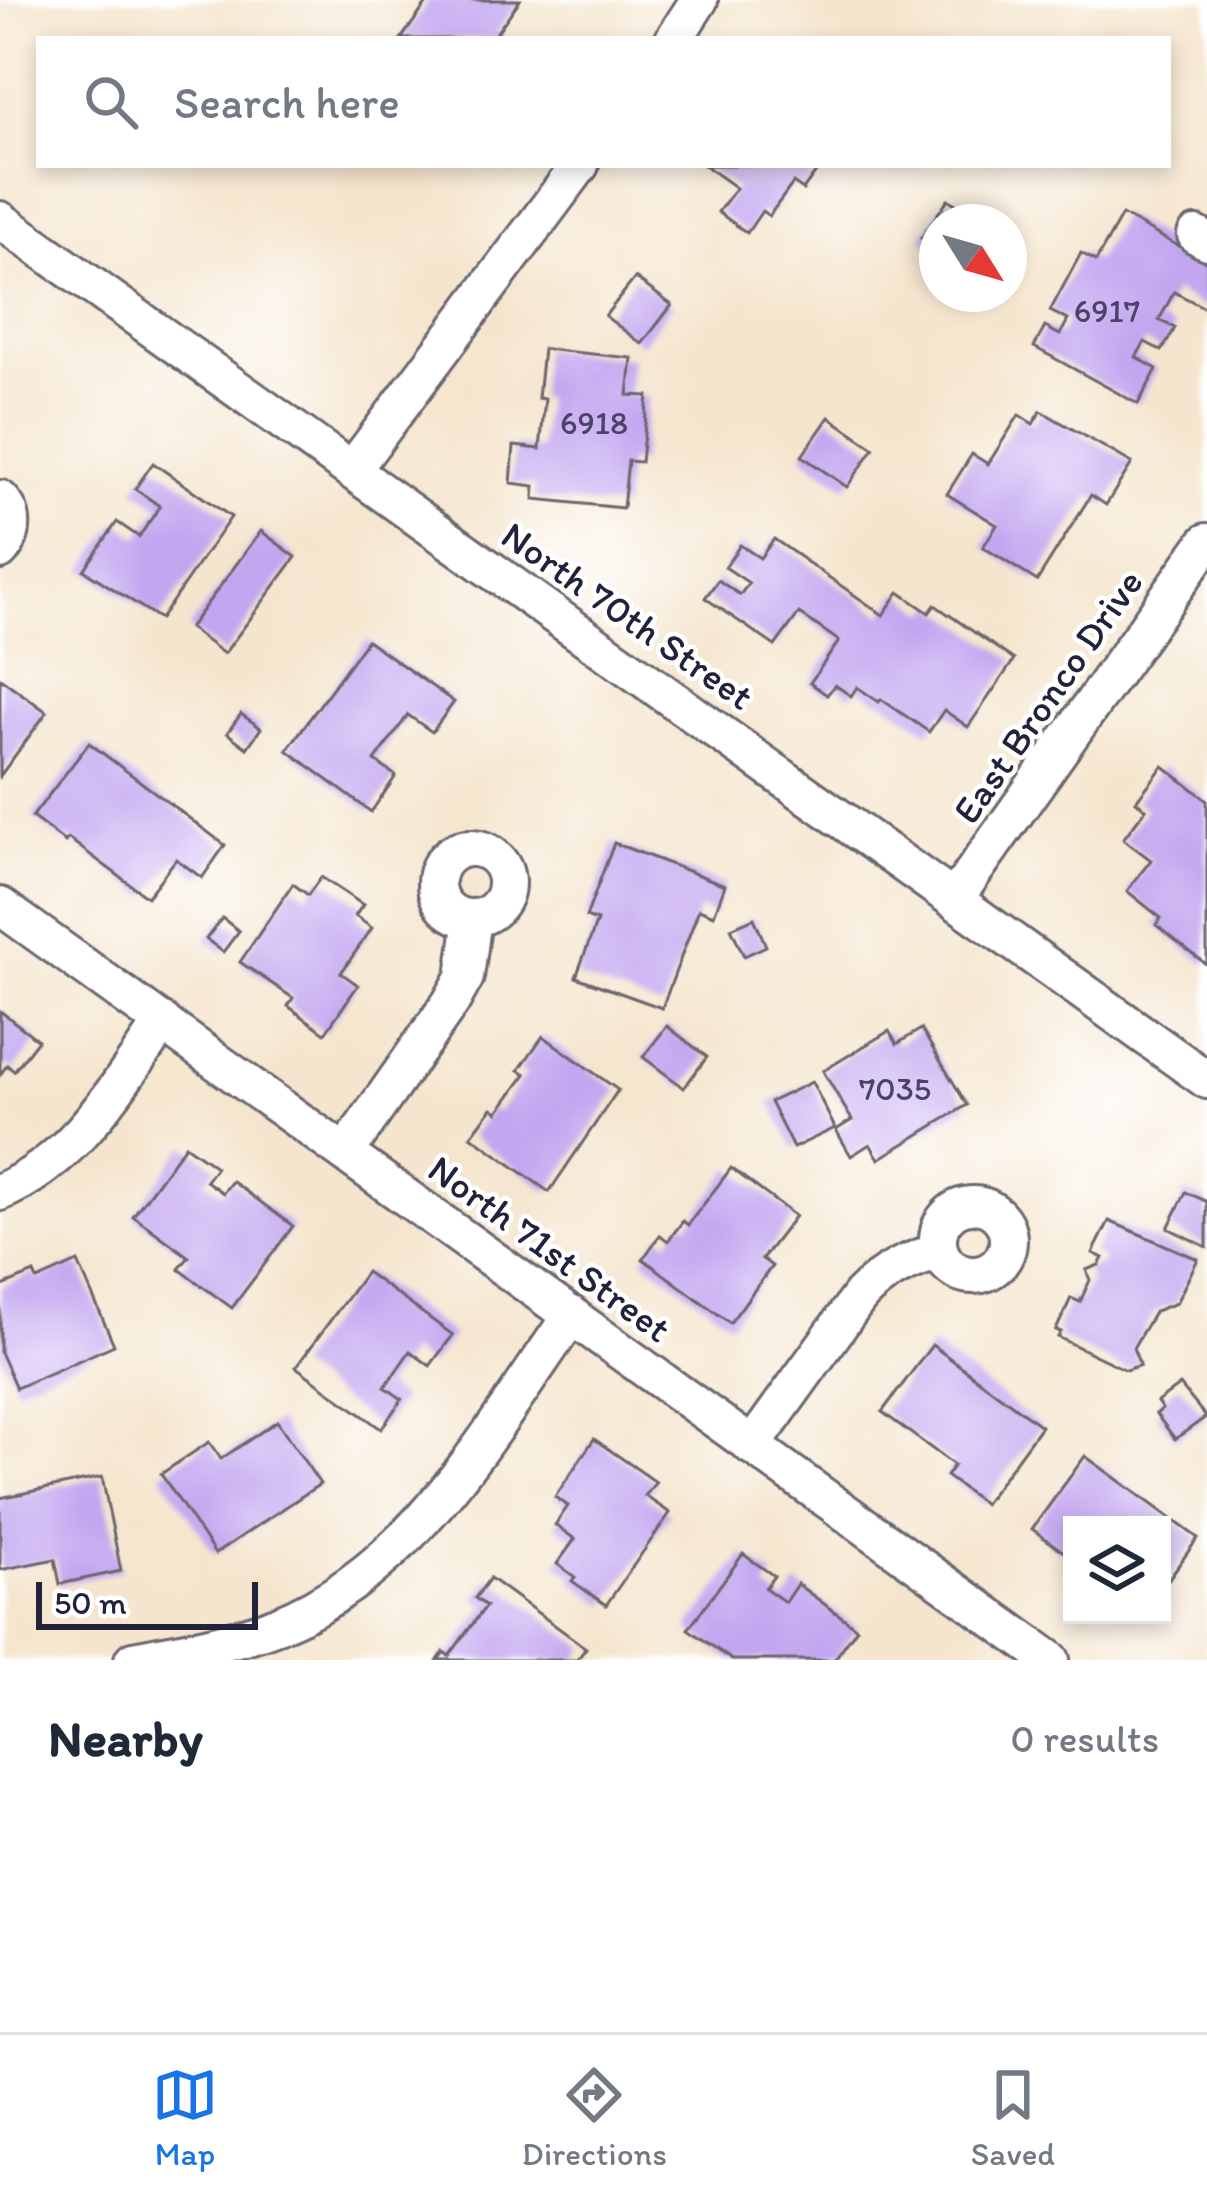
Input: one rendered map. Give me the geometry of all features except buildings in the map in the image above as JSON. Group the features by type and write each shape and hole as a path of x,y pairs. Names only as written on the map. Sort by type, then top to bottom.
{"street":[{"path":"676,36 699,0"},
{"path":"352,470 578,168"},
{"name":"North 70th Street","path":"0,220 1207,1080"},
{"path":"0,499 12,526 0,551"},
{"name":"East Bronco Drive","path":"955,898 1207,542"},
{"name":"North 71st Street","path":"0,906 1051,1660"},
{"path":"345,1153 452,1002 465,977 473,918"},
{"path":"0,1192 26,1182 93,1120 163,1022"},
{"path":"752,1446 880,1275 939,1251"},
{"path":"133,1660 278,1624 385,1558 429,1514 572,1315"}]}
